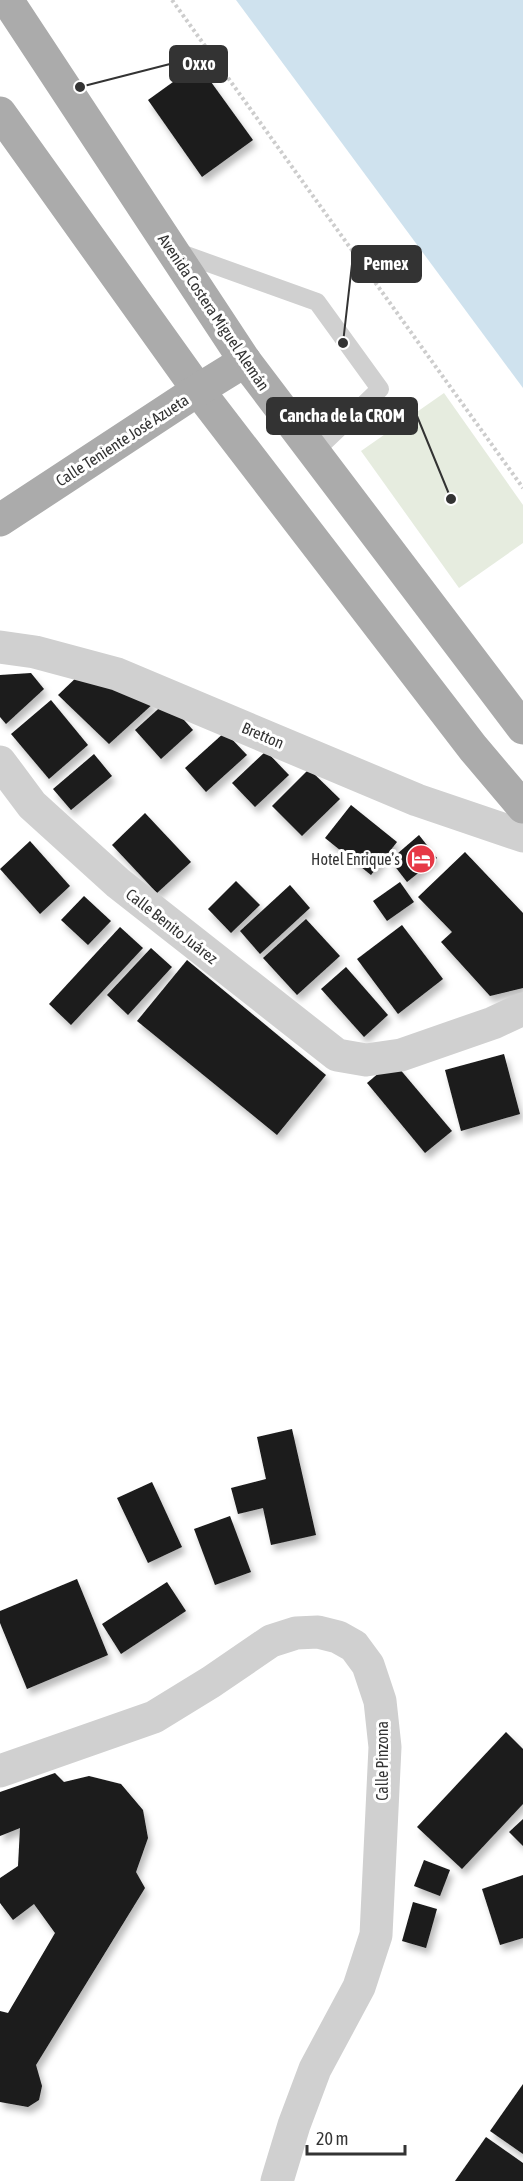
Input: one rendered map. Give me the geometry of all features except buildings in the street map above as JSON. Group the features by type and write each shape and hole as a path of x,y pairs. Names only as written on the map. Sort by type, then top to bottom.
{"main road":[{"name":"Avenida Costera Miguel Alemán","path":"7,0 245,361 523,728"},
{"path":"0,113 198,390 473,748 523,807"},
{"name":"Calle Teniente José Azueta","path":"0,520 245,361"}],"street":[{"name":"Bretton","path":"0,647 35,652 117,674 417,800 523,836"},
{"name":"Calle Benito Juárez","path":"0,762 32,805 118,883 337,1055 366,1060 401,1055 494,1023 523,1009"},
{"name":"Calle Pinzona","path":"0,1771 154,1717 271,1641 296,1633 318,1632 338,1637 354,1646 368,1665 380,1701 385,1746 376,1935 359,1987 315,2069 294,2125 277,2181"}],"lane":[{"path":"171,250 317,302 380,389 314,452"}],"path":[{"path":"172,0 523,488"}],"shaded area":[{"path":"444,393 523,505 523,543 459,588 361,451"}],"water":[{"path":"236,0 523,0 523,388"}],"place":[{"name":"Oxxo","path":"80,87"},
{"name":"Pemex","path":"343,343"},
{"name":"Cancha de la CROM","path":"451,499"},
{"name":"Hotel Enrique’s","path":"421,859"}]}
